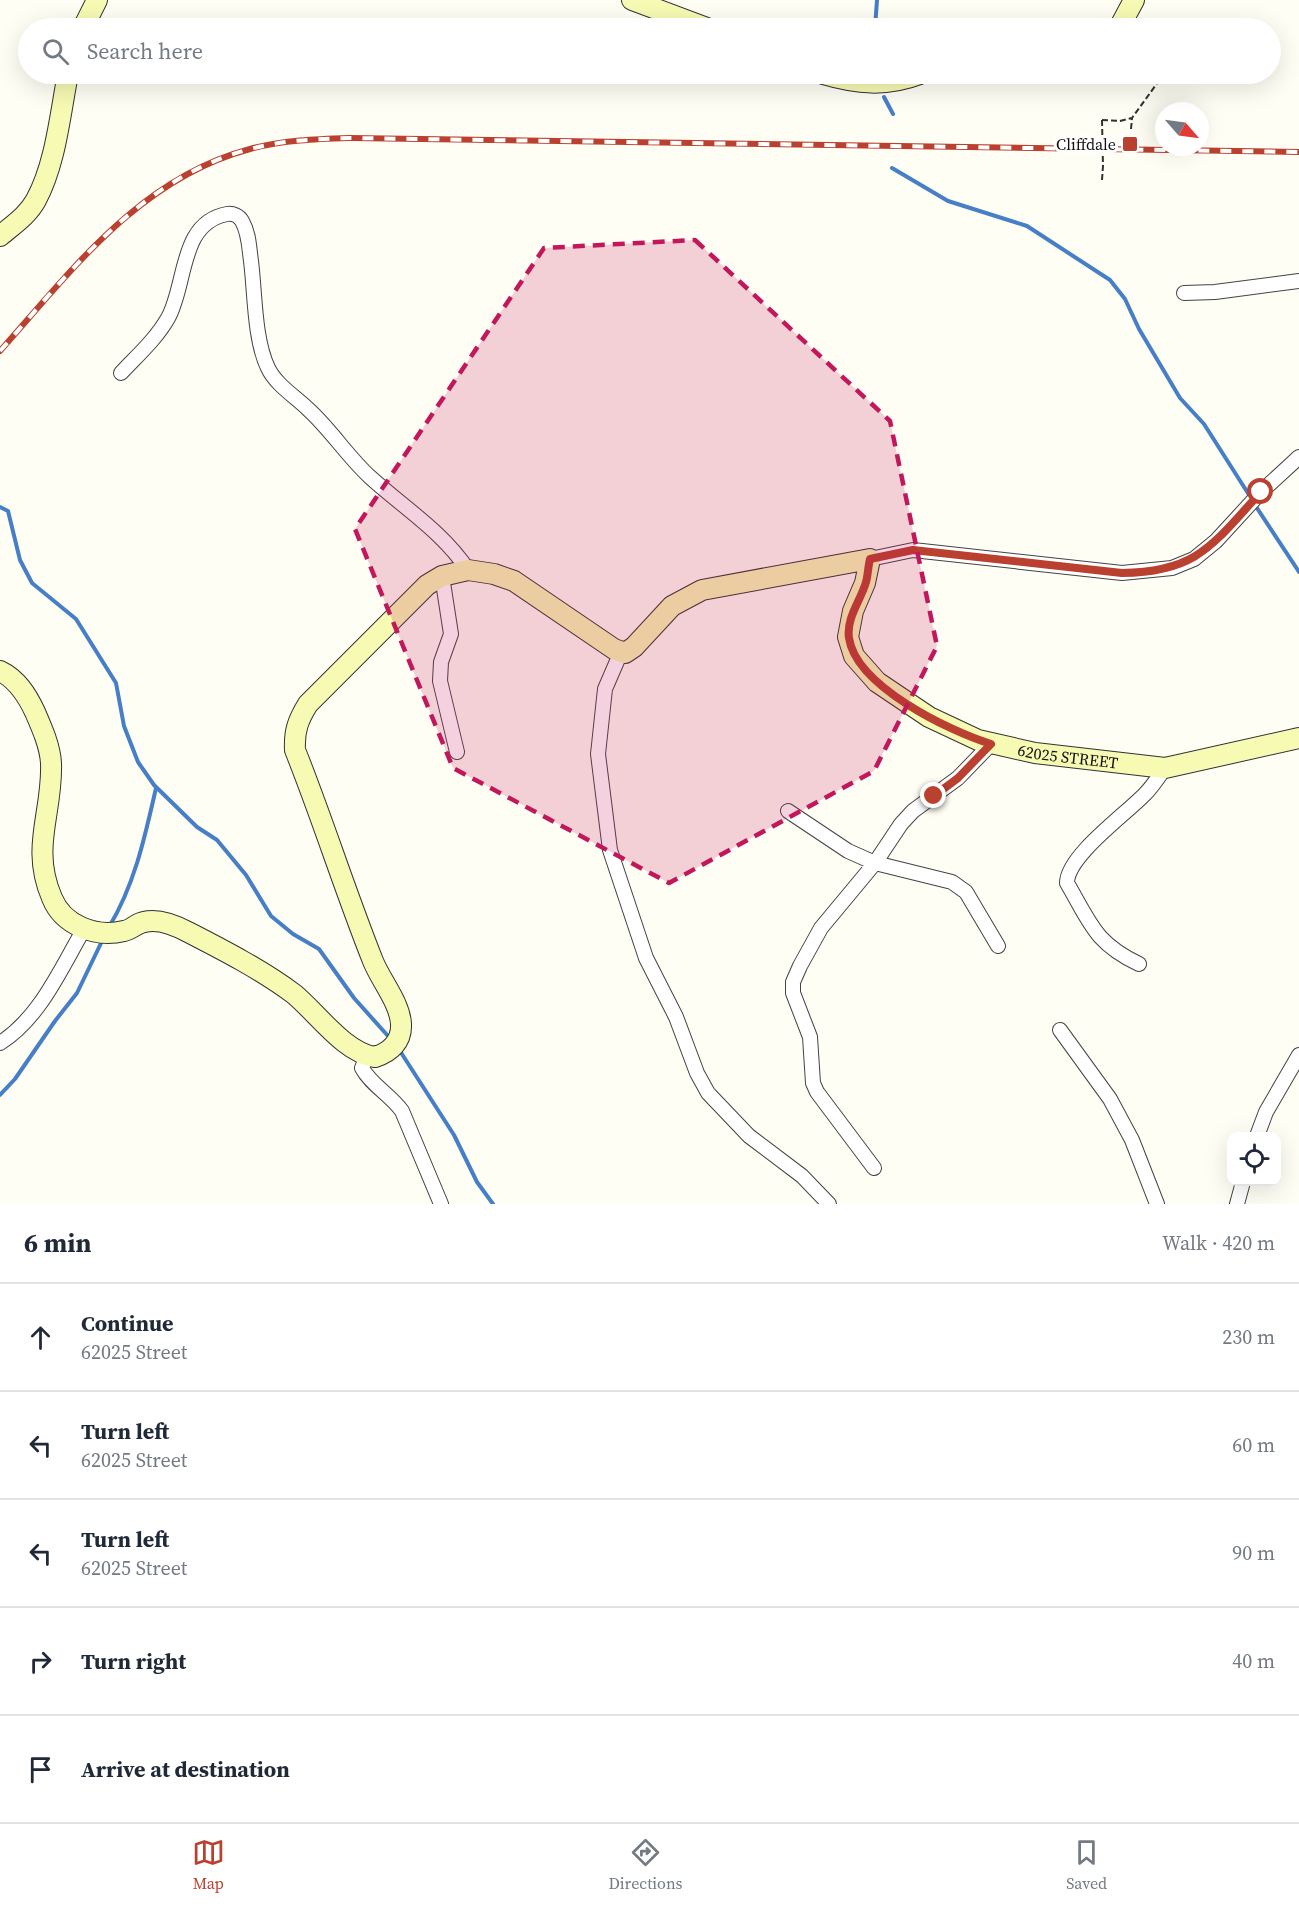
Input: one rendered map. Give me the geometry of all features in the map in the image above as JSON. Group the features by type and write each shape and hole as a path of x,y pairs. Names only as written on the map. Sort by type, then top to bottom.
{"street":[{"path":"88,18 97,0"},
{"path":"632,0 680,18"},
{"path":"1124,18 1134,0"},
{"path":"0,236 23,217 36,200 49,166 66,84"},
{"path":"121,373 159,333 168,317 177,298 194,236 210,220 229,213 236,215 242,219 248,236 261,344 268,369 369,477 445,540 468,570"},
{"path":"1184,293 1215,292 1299,281"},
{"path":"0,671 21,688 44,733 51,760 50,791 41,835 44,874 59,912 71,924 84,929 124,931 143,922 153,921 166,922 186,931 292,993 343,1040 367,1056 375,1057 392,1049 399,1037 401,1025 397,1010 374,964 295,750 294,733 298,718 308,704 427,585 442,576 468,570 494,574 514,581 621,652 629,652 672,606 702,590 913,550 1122,573 1149,573 1172,568 1194,559 1216,542 1261,492 1299,457"},
{"name":"62025 STREET","path":"870,559 865,584 853,611 848,637 854,656 877,682 929,717 991,744 1035,753 1165,768 1299,738"},
{"path":"442,576 451,634 441,662 440,681 457,752"},
{"path":"621,652 605,689 598,754 610,850 646,958 676,1017 697,1073 708,1093 749,1136 796,1170 829,1204"},
{"path":"874,1168 817,1092 813,1083 810,1037 793,993 794,982 821,928 875,863 913,811 958,778 991,744"},
{"path":"1139,964 1113,951 1099,938 1067,883 1067,874 1084,853 1147,792 1165,768"},
{"path":"788,811 848,851 875,863 952,882 966,892 998,946"},
{"path":"0,1043 24,1024 42,1001 84,929"},
{"path":"1060,1030 1110,1100 1132,1140 1157,1204"},
{"path":"1259,1132 1266,1112 1299,1055"},
{"path":"367,1056 362,1068 402,1111 441,1204"},
{"path":"1237,1204 1241,1186"}],"path":[{"path":"1131,129 1131,118 1156,84"},
{"path":"1102,180 1102,120 1120,121 1131,118"}],"highlighted area":[{"path":"695,240 890,421 937,646 874,771 669,883 453,768 355,529 544,248"}],"waterway":[{"path":"876,18 877,0"},
{"path":"884,97 893,114"},
{"path":"892,168 948,201 1027,226 1110,280 1125,299 1139,329 1180,398 1204,424 1251,498"},
{"path":"1255,505 1299,572"},
{"path":"0,507 8,511 20,560 32,583 76,619 116,683 124,726 138,762 154,785 197,827 217,840 246,875 271,916 293,934 319,949 354,998 388,1036"},
{"path":"109,927 132,877 156,788"},
{"path":"0,1095 15,1079 77,993 103,939"},
{"path":"400,1051 454,1135 477,1182 493,1204"}],"railway":[{"path":"0,351 82,259 142,204 175,181 211,163 250,149 275,144 350,138 1299,152"}],"place":[{"name":"Cliffdale","path":"1130,144"}],"route":[{"path":"934,796 958,778 991,744 929,717 877,682 854,656 848,637 853,611 865,584 870,559 913,550 1122,573 1149,573 1172,568 1194,559 1216,542 1261,492"}]}
